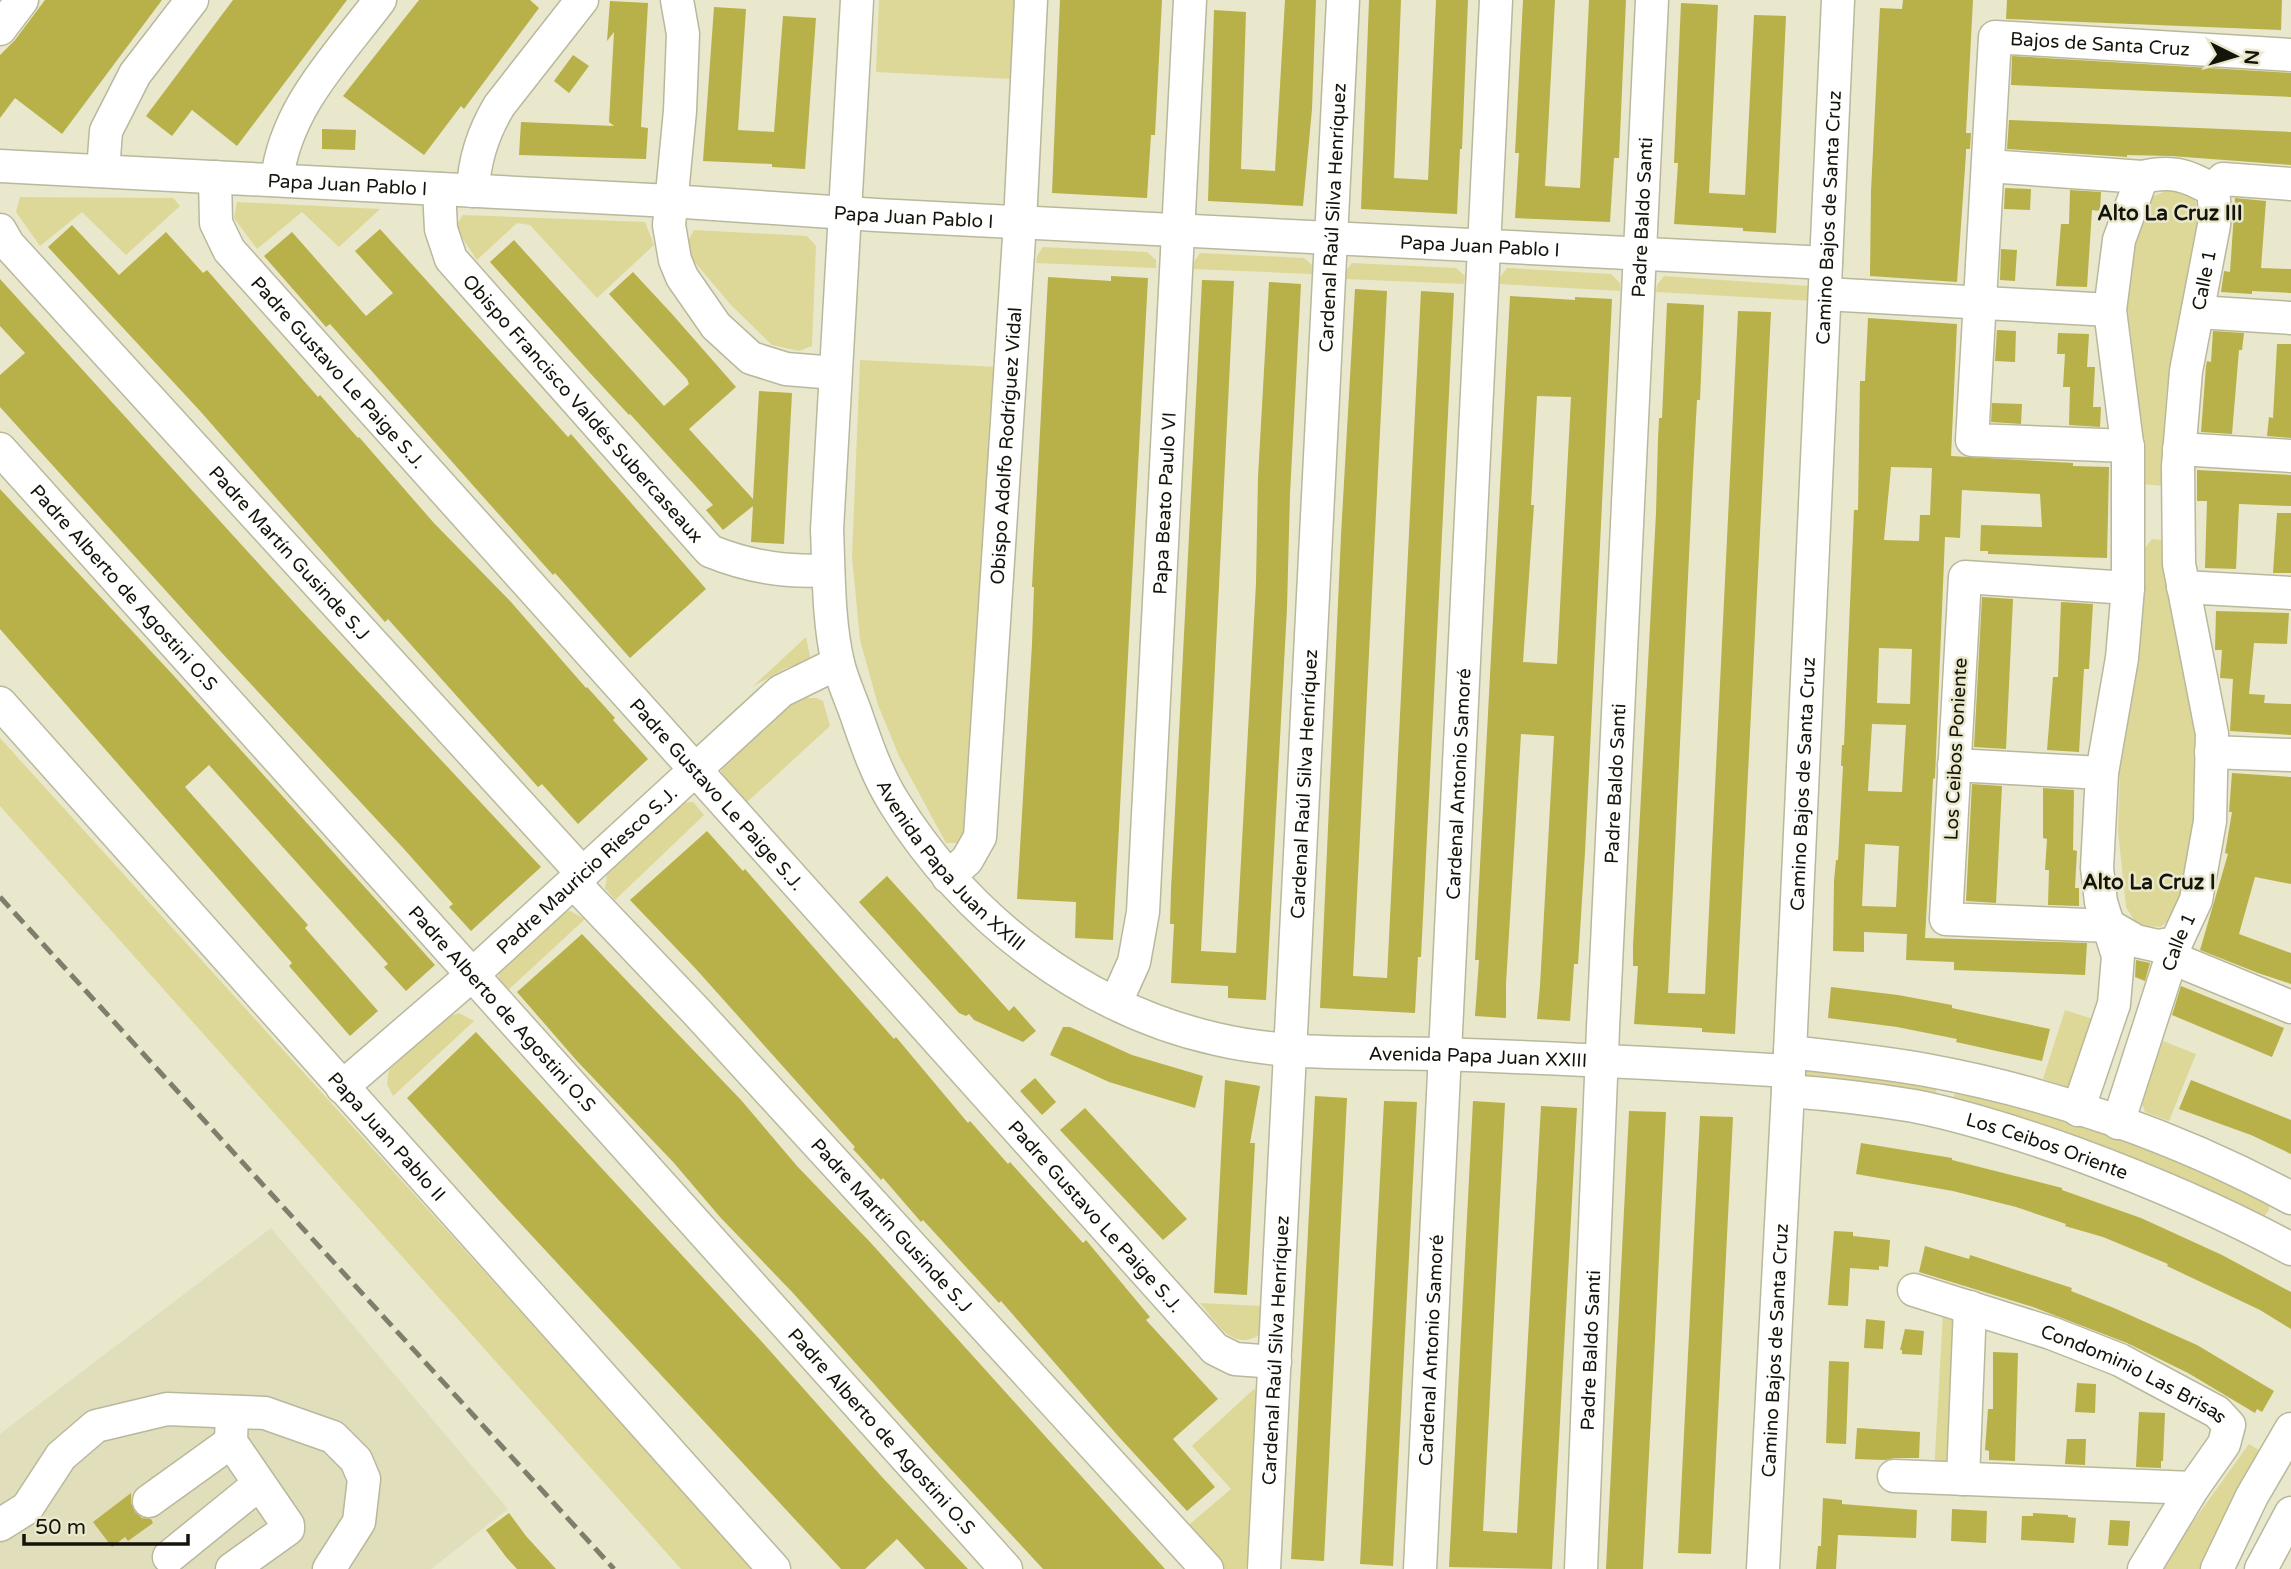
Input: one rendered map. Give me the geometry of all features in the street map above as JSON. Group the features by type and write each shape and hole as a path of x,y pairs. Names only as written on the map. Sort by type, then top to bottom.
{"street":[{"path":"0,29 22,0"},
{"path":"103,170 106,131 135,74 192,0"},
{"path":"277,180 284,141 297,111 380,0"},
{"path":"473,191 475,164 489,121 582,0"},
{"path":"677,0 683,34 680,111 669,225 675,260 682,277 716,326 751,358 786,369 835,373"},
{"name":"Avenida Papa Juan XXIII","path":"857,0 827,530 828,570 838,663 870,754 894,802 948,877 1013,939 1062,975 1174,1027 1218,1040 1291,1049 1601,1060 1789,1071"},
{"name":"Obispo Adolfo Rodríguez Vidal","path":"948,877 967,860 980,836 1020,222 1031,0"},
{"name":"Papa Beato Paulo VI","path":"1116,1002 1133,961 1143,912 1190,0"},
{"name":"Cardenal Raúl Silva Henríquez","path":"1265,1569 1343,0"},
{"name":"Cardenal Antonio Samoré","path":"1420,1569 1496,0"},
{"name":"Padre Baldo Santi","path":"1581,1569 1601,1060 1652,0"},
{"name":"Camino Bajos de Santa Cruz","path":"1763,1569 1839,0"},
{"name":"Bajos de Santa Cruz","path":"2128,446 1972,440 1995,37 2291,55"},
{"name":"Papa Juan Pablo I","path":"0,166 670,201 845,213 1826,263"},
{"path":"1988,166 2143,177 2164,172 2190,177 2213,190 2223,178 2291,184"},
{"name":"Padre Gustavo Le Paige S.J.","path":"215,177 216,223 229,250 1215,1349 1235,1359 1275,1362"},
{"path":"2078,1110 2114,1004 2118,956 2101,902 2097,868 2102,773 2123,658 2128,588 2128,446 2110,310 2119,240 2143,177"},
{"name":"Obispo Francisco Valdés Subercaseaux","path":"439,189 440,229 451,259 710,551 760,568 828,570"},
{"name":"Calle 1","path":"2118,1123 2174,951 2196,900 2210,821 2212,734 2179,564 2178,517 2179,449 2186,371 2214,225 2213,190"},
{"name":"Padre Martín Gusinde S.J","path":"0,230 8,244 695,1010 1207,1569"},
{"path":"1825,294 2110,310"},
{"path":"2198,312 2291,318"},
{"name":"Padre Alberto de Agostini O.S","path":"0,449 1006,1569"},
{"path":"2179,449 2291,456"},
{"path":"2129,514 2178,517"},
{"name":"Los Ceibos Poniente","path":"2110,926 1946,919 1954,765 1965,577 2128,588"},
{"path":"2183,587 2291,593"},
{"name":"Padre Mauricio Riesco S.J.","path":"342,1087 472,975 781,691 838,663"},
{"name":"Papa Juan Pablo II","path":"0,703 774,1569"},
{"path":"2211,752 2291,755"},
{"path":"1954,765 2102,773"},
{"path":"2110,926 2136,941 2174,951 2291,1007"},
{"path":"2102,1042 2139,1055"},
{"path":"1789,1071 1884,1063 2036,1096 2168,1140 2286,1195 2275,1216 2267,1225 2256,1230"},
{"name":"Los Ceibos Oriente","path":"1789,1071 1852,1097 1916,1107 1992,1125 2110,1166 2256,1230 2291,1249"},
{"path":"1950,1115 1945,1105 1945,1094 1950,1084 1958,1077"},
{"name":"Condominio Las Brisas","path":"1914,1290 2051,1333 2120,1360 2217,1412 2229,1426 2224,1444 2193,1488 2144,1569"},
{"path":"1963,1479 1970,1307"},
{"path":"0,1525 27,1508 61,1456 96,1426 167,1409 231,1427 259,1484 288,1525 288,1529 232,1569"},
{"path":"149,1501 231,1427 265,1413 333,1437 356,1460 363,1479 359,1522 330,1569"},
{"path":"2217,1569 2252,1496 2291,1429"},
{"path":"1894,1476 2193,1488"},
{"path":"169,1557 259,1484"},
{"path":"2262,1569 2291,1513"}],"shaded area":[{"path":"879,0 1014,0 1011,79 876,72"},
{"path":"2171,189 2193,193 2198,210 2196,240 2177,326 2166,396 2165,486 2141,484 2141,422 2127,303 2132,250 2149,198"},
{"path":"20,197 173,198 180,206 126,255 82,212 40,246 16,212"},
{"path":"237,202 380,209 339,247 302,212 257,249 234,218"},
{"path":"463,215 645,222 654,245 597,298 530,225 517,223 477,260 455,227"},
{"path":"694,230 807,236 816,246 812,346 799,351 772,345 731,305 693,260 687,243"},
{"path":"1043,247 1147,252 1156,260 1156,268 1036,263"},
{"path":"1200,253 1304,258 1313,266 1313,274 1193,269"},
{"path":"1352,263 1456,268 1465,276 1464,284 1345,279 1345,272"},
{"path":"1507,268 1611,274 1620,283 1620,291 1500,284 1500,277"},
{"path":"1664,276 1809,286 1815,292 1815,301 1656,292 1657,285"},
{"path":"860,360 997,367 965,843 946,843 899,756 878,705 860,640 852,557"},
{"path":"2152,539 2162,540 2172,547 2200,717 2200,789 2189,880 2175,916 2160,927 2137,925 2126,907 2118,831 2122,712 2145,548"},
{"path":"806,637 810,657 752,687"},
{"path":"806,698 823,701 830,726 745,804 723,781 724,762 784,709"},
{"path":"0,738 754,1569 681,1569 0,806"},
{"path":"693,802 704,815 615,900 605,888 608,868 677,803"},
{"path":"570,911 585,919 504,994 498,982 500,968 560,913"},
{"path":"2065,1010 2099,1021 2080,1079 2068,1087 2043,1079"},
{"path":"459,1013 474,1021 393,1096 387,1084 389,1070 449,1016"},
{"path":"2163,1041 2196,1054 2169,1121 2145,1112 2140,1098"},
{"path":"1804,1067 1934,1085 1937,1093 1934,1101 1803,1081"},
{"path":"1960,1091 2100,1127 2204,1169 2269,1203 2269,1210 2263,1218 1953,1103 1954,1095"},
{"path":"271,1228 508,1509 431,1569 0,1569 0,1434"},
{"path":"1200,1303 1261,1306 1259,1335 1241,1340 1233,1337 1219,1326"},
{"path":"1943,1313 1957,1322 1952,1468 1934,1472"},
{"path":"1254,1389 1261,1401 1248,1566 1245,1569 1224,1569 1183,1530 1231,1489 1192,1446"},
{"path":"2249,1444 2262,1452 2206,1569 2159,1569"}],"building":[{"path":"45,0 162,0 62,134 15,98 0,118 0,55 15,40"},
{"path":"233,0 347,0 237,146 192,110 172,136 146,116"},
{"path":"419,0 530,0 539,8 464,109 461,106 424,155 343,96"},
{"path":"1060,0 1162,0 1155,135 1151,135 1147,198 1052,193"},
{"path":"1285,0 1316,0 1312,109 1303,206 1208,201 1214,10 1246,12 1241,169 1275,171"},
{"path":"1369,0 1401,0 1394,178 1428,180 1436,0 1468,0 1457,214 1361,209"},
{"path":"1523,0 1555,0 1545,186 1580,188 1589,0 1626,0 1619,158 1614,158 1610,222 1515,218 1519,153 1515,153"},
{"path":"1903,0 1973,0 1966,133 1971,133 1970,149 1966,149 1957,282 1870,276 1871,191 1880,8 1902,9"},
{"path":"2007,0 2282,0 2281,30 2006,19"},
{"path":"610,1 648,3 641,127 648,128 646,159 519,155 521,122 614,126 609,122 614,32 607,41"},
{"path":"1681,3 1718,5 1709,193 1745,195 1754,15 1786,16 1776,233 1674,224"},
{"path":"714,7 746,9 738,130 774,132 783,16 816,18 805,169 772,167 772,164 703,161"},
{"path":"573,55 589,66 569,93 554,81"},
{"path":"2012,56 2291,73 2291,97 2011,85"},
{"path":"2009,120 2291,132 2291,165 2171,156 2127,157 2007,149"},
{"path":"322,129 356,130 355,150 322,149"},
{"path":"2005,188 2031,189 2030,210 2004,209"},
{"path":"2070,190 2101,192 2100,211 2092,210 2087,287 2056,286 2061,224 2069,224"},
{"path":"2235,198 2266,201 2261,268 2291,269 2291,293 2221,292 2224,271 2230,272"},
{"path":"72,225 119,275 166,232 203,273 207,270 318,397 320,395 433,522 511,602 648,759 578,824 542,784 538,787 388,619 385,622 201,412 48,247"},
{"path":"380,229 568,437 571,434 706,589 630,658 330,324 326,327 264,256 292,232 366,316 393,293 355,251"},
{"path":"514,240 664,406 689,384 687,379 609,294 633,272 672,314 736,387 689,429 753,499 759,391 792,393 784,544 751,542 753,506 723,530 706,510 713,505 490,262"},
{"path":"2001,249 2017,250 2015,281 2000,280"},
{"path":"1111,276 1148,278 1113,940 1075,938 1076,902 1017,899 1032,644 1032,587 1048,277 1111,281"},
{"path":"0,279 299,608 541,867 471,931 449,907 453,904 404,849 222,653 0,407 0,375 25,353 0,326"},
{"path":"1202,280 1234,281 1201,951 1236,953 1269,282 1301,284 1266,1000 1228,998 1228,986 1171,983 1174,924 1170,924 1171,890"},
{"path":"1355,289 1387,291 1353,976 1387,978 1421,291 1454,293 1421,957 1418,957 1415,1013 1320,1008"},
{"path":"1510,296 1612,299 1585,852 1578,964 1574,964 1570,1021 1537,1019 1554,736 1521,734 1506,1018 1475,1016 1479,960 1475,960","holes":["1537,396 1571,397 1557,664 1523,662 1534,505 1531,505"]},
{"path":"1667,303 1704,305 1700,400 1697,400 1693,473 1668,993 1705,994 1738,311 1771,312 1735,1034 1702,1032 1702,1028 1634,1024 1638,966 1633,966 1633,946"},
{"path":"1868,318 1957,324 1951,456 2109,467 2107,558 1988,554 1988,551 1980,551 1981,525 2042,527 2040,494 1962,490 1960,538 1945,537 1925,938 2087,943 2085,975 1954,970 1954,962 1906,960 1907,934 1864,932 1864,952 1833,951 1834,881 1838,860 1854,510 1858,510 1860,381 1865,381","holes":["1891,467 1932,468 1930,515 1920,515 1919,541 1884,540","1879,648 1912,649 1910,704 1877,703","1872,724 1906,725 1902,792 1868,791","1865,844 1899,846 1896,907 1862,906"]},
{"path":"1997,330 2016,331 2015,362 1995,361"},
{"path":"2213,331 2244,333 2242,350 2239,350 2232,434 2201,432 2206,366 2207,361 2211,362"},
{"path":"2058,333 2089,334 2087,367 2095,367 2093,407 2101,407 2100,427 2069,425 2070,387 2063,387 2065,354 2057,354"},
{"path":"2277,344 2291,344 2291,438 2267,436 2269,417 2273,418"},
{"path":"1992,403 2022,404 2021,424 1991,422"},
{"path":"2197,470 2291,475 2291,506 2239,504 2236,569 2205,568 2207,501 2197,501"},
{"path":"0,489 174,676 435,965 406,991 384,967 388,964 209,765 185,787 308,925 305,928 378,1011 350,1036 289,966 292,963 0,629"},
{"path":"2277,513 2291,513 2291,573 2273,573"},
{"path":"1982,597 2013,599 2006,749 1974,747"},
{"path":"2061,602 2093,604 2089,669 2084,669 2079,752 2047,750 2053,677 2058,677"},
{"path":"2216,611 2289,613 2287,644 2254,643 2249,694 2265,695 2264,703 2291,704 2291,735 2230,731 2233,679 2220,678 2222,650 2215,650"},
{"path":"2232,773 2291,777 2291,884 2255,877 2239,934 2291,953 2291,984 2200,950 2228,854 2225,853 2232,812 2229,812"},
{"path":"1972,784 2002,786 1996,903 1966,901"},
{"path":"2043,788 2074,790 2073,850 2077,851 2075,888 2079,888 2079,906 2048,905 2049,870 2045,870 2047,839 2043,838"},
{"path":"707,831 743,871 745,869 894,1039 896,1037 968,1123 970,1121 1008,1164 1010,1162 1083,1243 1086,1240 1150,1317 1146,1320 1218,1399 1173,1439 1215,1487 1187,1511 1001,1301 999,1303 923,1220 921,1222 883,1178 881,1180 853,1149 855,1147 696,969 630,900"},
{"path":"887,876 1009,1011 1014,1006 1036,1031 1023,1042 974,1020 969,1014 966,1016 959,1013 859,902"},
{"path":"582,934 741,1100 797,1166 870,1242 1165,1569 1043,1569 934,1451 517,992"},
{"path":"2136,960 2150,963 2145,981 2135,977"},
{"path":"2181,986 2284,1028 2272,1057 2172,1015"},
{"path":"1831,987 1952,1005 1952,1008 2050,1029 2042,1061 1956,1042 1957,1039 1897,1027 1828,1018"},
{"path":"1063,1027 1070,1027 1132,1055 1203,1076 1195,1108 1109,1082 1050,1055"},
{"path":"476,1032 968,1569 925,1569 897,1539 865,1569 841,1569 495,1196 407,1098"},
{"path":"1035,1078 1056,1102 1042,1115 1020,1091"},
{"path":"1225,1080 1260,1086 1250,1143 1255,1143 1247,1295 1214,1293"},
{"path":"2191,1080 2291,1120 2291,1154 2251,1135 2179,1109"},
{"path":"1315,1096 1347,1098 1324,1561 1291,1559"},
{"path":"1384,1101 1417,1102 1393,1566 1360,1564"},
{"path":"1473,1101 1505,1103 1483,1531 1517,1533 1541,1106 1577,1108 1552,1569 1449,1567"},
{"path":"1085,1108 1187,1219 1163,1240 1060,1130"},
{"path":"1629,1111 1666,1112 1655,1340 1643,1569 1606,1569"},
{"path":"1700,1116 1733,1117 1711,1554 1678,1553"},
{"path":"1861,1143 1952,1158 2062,1188 2141,1218 2222,1255 2291,1292 2291,1329 2260,1310 2167,1266 2168,1264 2103,1237 2016,1207 1953,1191 1856,1174"},
{"path":"1834,1231 1890,1240 1888,1267 1879,1266 1879,1270 1850,1268 1848,1306 1828,1305"},
{"path":"1925,1246 1969,1259 1970,1255 2072,1288 2071,1291 2197,1345 2274,1391 2262,1412 2257,1409 2255,1413 2188,1373 2127,1343 2033,1307 1919,1272"},
{"path":"1866,1319 1885,1321 1883,1349 1864,1348"},
{"path":"1905,1329 1924,1331 1922,1355 1902,1354 1900,1350"},
{"path":"1993,1352 2018,1353 2015,1461 1989,1460 1989,1451 1985,1450 1988,1409 1993,1409"},
{"path":"1829,1361 1849,1362 1846,1444 1826,1443"},
{"path":"2077,1383 2096,1384 2095,1413 2075,1412"},
{"path":"2139,1412 2165,1413 2161,1468 2136,1467"},
{"path":"1857,1428 1920,1432 1919,1458 1855,1459"},
{"path":"2067,1439 2086,1439 2085,1465 2065,1464"},
{"path":"131,1493 135,1512 142,1518 151,1519 153,1523 128,1541 125,1537 112,1547 93,1522"},
{"path":"1823,1498 1842,1500 1842,1504 1917,1510 1916,1538 1838,1535 1836,1569 1816,1569 1818,1546 1821,1546"},
{"path":"1952,1509 1987,1511 1986,1543 1951,1541"},
{"path":"509,1513 556,1569 517,1569 506,1557 486,1530"},
{"path":"2033,1513 2076,1518 2074,1543 2021,1540 2022,1516 2033,1516"},
{"path":"2110,1520 2130,1521 2128,1546 2108,1545"}],"railway":[{"path":"0,897 614,1569"}],"district":[{"name":"Alto La Cruz III","path":"2170,213"},
{"name":"Alto La Cruz I","path":"2149,882"}]}
